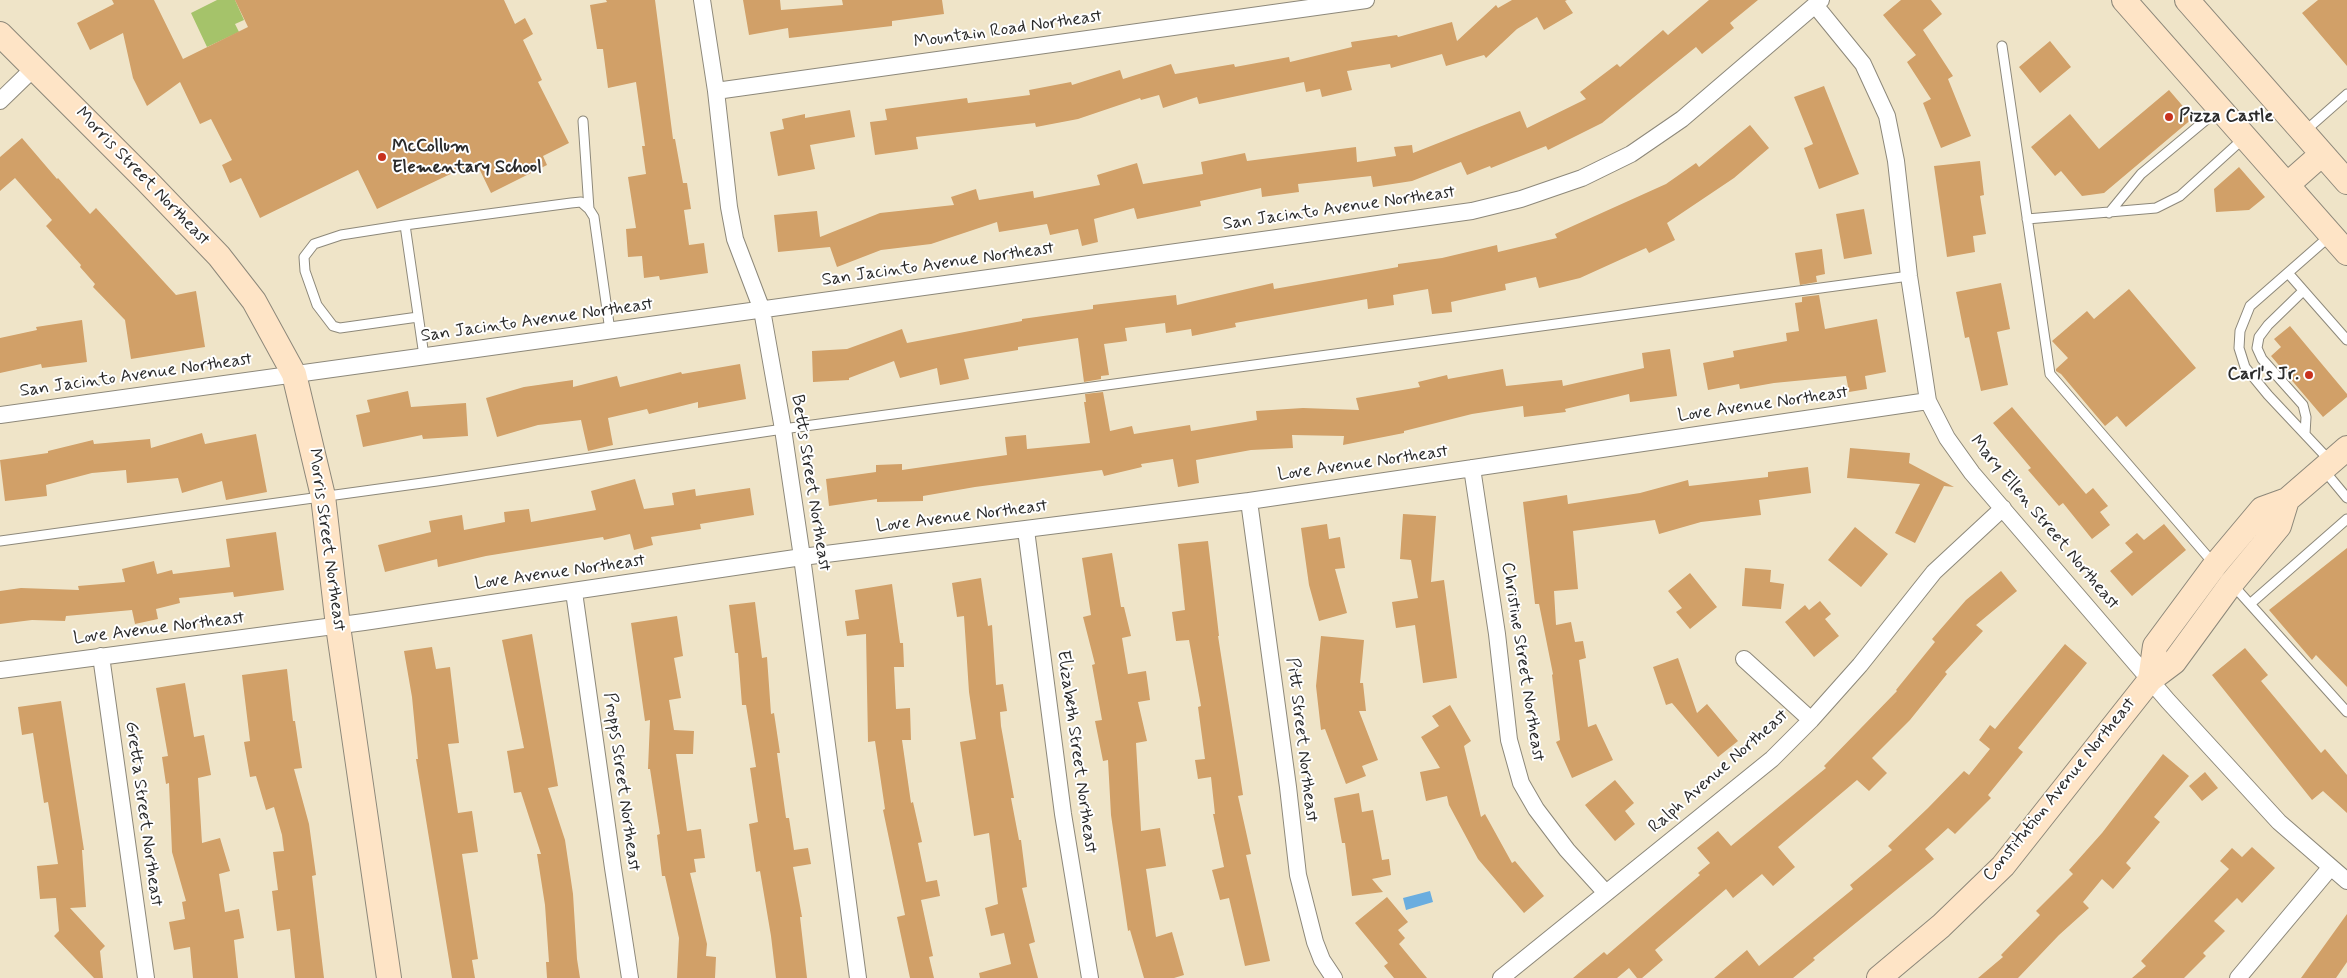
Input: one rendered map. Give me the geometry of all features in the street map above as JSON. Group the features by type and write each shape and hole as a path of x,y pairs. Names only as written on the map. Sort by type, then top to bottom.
{"street":[{"name":"Betts Street Northeast","path":"702,0 716,91 729,207 735,239 762,310 783,429 858,978"},
{"name":"Mountain Road Northeast","path":"716,91 1366,0"},
{"path":"2124,0 2347,253"},
{"path":"2187,0 2347,182"},
{"name":"Mary Ellen Street Northeast","path":"1818,2 1863,64 1887,116 1896,160 1909,276 1928,401 1947,438 2003,508 2150,680 2279,822 2347,881"},
{"name":"San Jacinto Avenue Northeast","path":"0,415 1472,211 1521,199 1582,178 1631,154 1682,119 1818,2"},
{"name":"Morris Street Northeast","path":"0,34 219,256 254,302 294,374 323,496 338,626 388,978"},
{"path":"0,101 34,68"},
{"path":"2287,185 2322,154"},
{"name":"Love Avenue Northeast","path":"0,670 338,626 802,557 1249,501 1928,401"},
{"name":"Constitution Avenue Northeast","path":"1879,978 1941,926 2003,866 2150,680 2155,646 2223,575 2262,509 2287,500 2333,460"},
{"name":"Christine Street Northeast","path":"1472,468 1497,634 1510,740 1521,783 1536,809 1567,850 1606,893"},
{"name":"Pitt Street Northeast","path":"1249,501 1288,787 1298,875 1315,942 1322,960 1334,978"},
{"name":"Ralph Avenue Northeast","path":"1501,978 1772,759 1811,720 1860,665 1934,572 2003,508"},
{"name":"Elizabeth Street Northeast","path":"1026,530 1063,814 1090,978"},
{"name":"Propps Street Northeast","path":"574,592 630,978"},
{"name":"Gretta Street Northeast","path":"101,656 146,978"},
{"path":"1744,660 1811,720"},
{"path":"2238,978 2330,868"}],"lane":[{"path":"2002,46 2050,374 2223,575 2347,712"},
{"path":"2303,132 2347,94"},
{"path":"2109,213 2141,174 2219,108"},
{"path":"583,122 590,209 594,217 610,331"},
{"path":"2028,219 2156,208 2180,196 2245,137"},
{"path":"418,317 340,328 333,326 317,305 305,271 304,257 314,244 341,235 571,202 582,202 590,209"},
{"path":"405,225 424,356"},
{"path":"2331,235 2250,306 2240,330 2239,348 2245,367 2305,434 2333,460 2347,498"},
{"path":"2288,273 2347,340"},
{"path":"0,541 457,479 783,429 1909,276"},
{"path":"2303,290 2258,337 2257,348 2262,358 2303,405 2306,417 2305,434"},
{"path":"2250,604 2347,519"}],"green space":[{"path":"217,0 235,0 244,20 235,24 239,32 207,47 191,13"}],"water":[{"path":"1430,891 1433,902 1406,910 1403,898"}],"building":[{"path":"112,0 154,0 183,59 248,27 235,0 504,0 515,24 525,18 533,34 523,40 542,80 538,82 569,143 543,156 547,165 491,193 477,164 462,171 461,169 377,209 358,170 260,218 241,178 230,183 222,165 232,160 211,119 200,124 180,82 147,106 133,78 123,33 90,50 77,23 114,4"},
{"path":"606,0 655,0 673,139 675,139 683,183 687,183 691,209 684,210 689,245 704,243 708,273 660,280 659,276 644,278 642,256 628,257 626,229 636,228 628,177 646,174 642,146 645,146 636,82 608,88 603,49 597,49 590,5 607,2"},
{"path":"743,0 780,0 781,10 843,5 842,0 942,0 944,14 892,21 892,26 789,38 788,28 749,35"},
{"path":"1512,0 1567,0 1565,1 1573,13 1544,30 1537,17 1517,29 1486,58 1484,55 1446,66 1442,54 1391,68 1390,64 1347,71 1352,90 1322,97 1320,89 1306,92 1304,82 1199,104 1197,97 1163,108 1159,95 1141,100 1140,98 1078,119 1036,127 1035,123 916,137 918,149 875,155 870,122 887,120 885,109 967,98 968,103 1030,95 1029,90 1071,82 1072,85 1120,70 1123,79 1171,64 1175,74 1234,64 1235,67 1289,57 1290,62 1352,47 1351,42 1397,35 1398,37 1452,22 1457,41 1496,5 1498,8"},
{"path":"1709,0 1758,0 1730,23 1734,28 1702,54 1696,47 1602,123 1548,150 1546,146 1491,168 1490,166 1467,175 1461,162 1412,181 1373,187 1371,176 1298,184 1299,192 1262,197 1261,188 1200,201 1201,206 1137,219 1134,208 1094,219 1098,242 1082,246 1078,229 1050,235 1047,224 999,232 997,222 931,244 881,250 837,267 830,247 778,252 774,215 817,211 820,237 880,213 954,205 951,197 976,189 979,200 1033,191 1034,198 1100,185 1097,175 1137,163 1143,184 1203,174 1201,162 1245,153 1247,161 1356,147 1357,162 1396,156 1394,147 1412,145 1413,153 1520,111 1527,128 1586,99 1580,92 1617,64 1620,67 1663,30 1668,35"},
{"path":"1901,0 1931,0 1942,14 1923,30 1953,76 1948,79 1971,136 1941,148 1923,103 1931,99 1907,62 1916,55 1883,15"},
{"path":"2318,0 2347,0 2347,66 2302,13"},
{"path":"2050,41 2071,67 2040,93 2019,67"},
{"path":"1824,86 1859,174 1819,189 1804,148 1813,144 1794,97"},
{"path":"2169,90 2193,118 2104,193 2082,196 2061,171 2055,176 2031,147 2070,114 2099,149"},
{"path":"850,110 855,137 810,145 815,169 778,176 770,132 784,129 782,119 805,114 805,118"},
{"path":"1750,125 1769,148 1734,178 1667,223 1675,240 1649,253 1646,248 1580,278 1539,288 1536,277 1505,284 1506,290 1451,302 1452,312 1432,314 1428,289 1393,295 1394,305 1368,309 1367,299 1235,323 1236,327 1192,336 1191,329 1166,333 1165,323 1125,328 1127,341 1104,344 1109,375 1101,376 1101,379 1084,382 1078,338 1018,347 1018,350 964,359 969,379 940,385 937,368 900,378 894,361 849,378 849,380 813,382 812,351 847,349 902,329 907,343 1022,321 1022,319 1093,309 1093,305 1176,295 1177,305 1273,283 1274,289 1398,267 1398,264 1442,258 1497,245 1498,252 1557,238 1555,234 1666,184 1696,163 1699,167"},
{"path":"22,138 90,214 96,208 176,295 196,291 205,347 131,359 125,320 93,287 95,284 80,267 81,265 46,226 52,220 15,178 0,191 0,157"},
{"path":"1980,161 1984,195 1980,196 1986,234 1973,236 1975,252 1947,257 1934,166"},
{"path":"2239,167 2265,197 2249,210 2216,212 2214,189"},
{"path":"1864,209 1872,254 1844,259 1836,214"},
{"path":"1822,249 1825,274 1816,276 1817,282 1800,285 1795,253"},
{"path":"2001,283 2010,329 1997,332 2008,385 1981,391 1969,337 1965,338 1956,292"},
{"path":"2129,289 2196,368 2126,427 2117,416 2105,426 2061,374 2056,371 2068,358 2052,341 2087,311 2094,319"},
{"path":"1819,295 1825,329 1877,319 1886,372 1865,376 1867,389 1849,392 1846,376 1774,383 1740,389 1739,384 1708,390 1703,363 1734,357 1733,351 1787,341 1786,333 1799,331 1795,303 1802,302 1802,297"},
{"path":"82,320 87,362 42,368 41,364 0,373 0,338 37,330 36,327"},
{"name":"Carl's Jr.","path":"2290,326 2347,394 2347,397 2323,417 2271,356 2281,347 2274,339"},
{"path":"1670,349 1677,396 1630,402 1629,394 1565,409 1566,412 1524,417 1523,406 1472,414 1404,431 1404,433 1343,445 1344,436 1292,435 1293,448 1251,450 1196,460 1199,483 1178,487 1173,459 1141,464 1142,467 1104,476 1102,470 975,487 923,496 923,501 877,502 877,499 829,506 826,479 876,472 876,465 902,464 902,470 1007,455 1005,437 1026,435 1027,449 1090,443 1084,402 1086,402 1085,394 1103,392 1110,431 1132,426 1134,434 1190,425 1191,431 1257,420 1256,411 1303,408 1359,410 1356,398 1420,387 1418,382 1447,375 1448,379 1503,369 1506,386 1562,380 1563,386 1644,368 1642,353"},
{"path":"740,364 746,399 698,408 698,402 649,414 647,409 608,418 613,445 588,451 581,420 538,425 497,437 486,398 524,387 573,380 573,387 617,376 620,387 681,372 682,374"},
{"path":"408,391 411,407 466,403 468,436 423,439 422,435 363,447 356,415 370,412 367,400"},
{"path":"2012,407 2086,494 2093,488 2108,506 2100,512 2110,525 2092,539 2063,503 2059,506 2028,470 2031,468 1993,423"},
{"path":"202,433 205,444 256,434 267,492 226,500 222,481 182,493 178,478 127,483 126,470 92,473 46,485 47,496 5,501 0,460 48,453 48,451 93,440 94,444 150,439 151,448"},
{"path":"1850,448 1910,453 1909,463 1954,487 1944,486 1915,543 1895,533 1920,484 1847,478"},
{"path":"1808,467 1811,493 1759,500 1761,515 1701,522 1659,534 1655,520 1573,531 1578,589 1554,591 1556,625 1571,622 1575,642 1583,641 1586,658 1579,660 1588,727 1596,724 1613,760 1572,778 1556,742 1560,740 1553,674 1539,604 1535,604 1523,502 1567,495 1568,504 1640,493 1688,480 1689,486 1768,477 1768,472"},
{"path":"635,479 644,509 674,505 672,493 695,489 696,496 750,488 754,515 700,524 701,529 651,537 653,545 634,550 630,534 604,540 603,537 486,556 438,567 437,559 385,572 378,545 431,532 429,521 462,515 464,530 505,522 504,512 529,509 531,522 596,510 591,491"},
{"path":"1403,514 1436,516 1431,582 1444,580 1457,678 1423,683 1415,625 1396,628 1392,602 1418,598 1411,560 1400,559"},
{"path":"1327,524 1329,539 1340,537 1345,568 1335,569 1347,613 1319,621 1309,585 1301,528"},
{"path":"2164,524 2186,550 2132,596 2110,571 2133,552 2125,543 2137,533 2144,540"},
{"path":"1855,527 1888,554 1861,587 1828,560"},
{"path":"276,532 284,590 234,597 233,592 179,598 180,603 156,609 158,619 135,624 132,610 66,616 65,621 32,620 0,624 0,591 21,588 79,590 78,586 125,582 122,569 154,561 157,574 172,570 173,574 230,567 226,539"},
{"path":"1208,541 1218,636 1243,795 1238,796 1251,854 1246,855 1270,961 1245,966 1229,898 1220,900 1212,870 1224,867 1213,814 1215,814 1211,777 1198,779 1195,760 1205,759 1198,707 1201,706 1189,640 1176,641 1172,612 1185,610 1178,544"},
{"path":"2347,548 2347,687 2316,655 2312,660 2269,610"},
{"path":"1112,553 1121,607 1124,607 1131,636 1122,638 1128,674 1146,671 1150,700 1138,702 1147,741 1136,743 1141,831 1160,828 1166,866 1146,869 1156,937 1172,932 1184,975 1174,978 1144,978 1130,930 1128,931 1111,815 1108,760 1103,761 1095,721 1102,720 1092,665 1095,664 1083,617 1091,615 1082,558"},
{"path":"1745,568 1771,570 1770,582 1784,584 1781,609 1742,606"},
{"path":"2001,571 2017,591 1976,625 1983,631 1945,672 1947,674 1910,720 1872,758 1887,773 1869,791 1857,780 1778,847 1795,867 1773,886 1762,874 1733,898 1726,889 1655,950 1663,960 1642,978 1637,978 1629,968 1617,978 1573,978 1604,952 1607,955 1700,875 1698,873 1710,863 1697,848 1718,831 1731,846 1826,768 1824,766 1897,691 1935,642 1932,639 1966,600"},
{"path":"1690,573 1717,607 1690,629 1676,612 1682,608 1668,591"},
{"path":"981,578 988,626 992,625 996,685 1003,684 1007,711 1000,712 1001,726 1014,798 1011,798 1019,840 1021,840 1027,887 1022,888 1035,942 1029,944 1038,978 980,978 979,973 1011,964 1004,933 991,936 985,908 998,904 989,833 974,836 960,742 976,739 969,692 964,616 957,617 952,583"},
{"path":"892,584 900,643 903,643 904,667 894,667 896,709 910,708 911,740 902,740 911,803 913,802 922,842 918,843 926,882 937,880 940,896 921,900 933,956 929,957 934,978 910,978 897,917 905,915 883,810 885,809 875,741 868,742 866,634 847,636 845,621 859,619 855,590"},
{"path":"1820,601 1831,614 1825,619 1839,636 1814,657 1785,622 1805,605 1809,610"},
{"path":"755,602 762,658 767,657 771,714 774,713 780,753 777,753 786,818 789,818 794,850 808,848 811,864 793,867 802,917 800,917 807,978 776,978 760,871 756,872 749,824 758,822 750,768 756,767 746,705 742,705 738,653 735,653 729,605"},
{"path":"677,616 683,656 674,658 681,698 669,700 674,730 694,731 693,754 676,754 687,831 701,829 705,858 694,859 696,872 690,873 707,944 706,956 716,957 715,978 677,978 679,938 665,876 662,876 657,835 660,834 650,769 648,769 650,720 645,721 631,623"},
{"path":"532,634 558,786 548,788 565,840 573,894 580,978 547,978 546,962 549,962 545,905 537,854 541,854 521,792 514,793 507,751 524,748 502,640"},
{"path":"1321,636 1364,640 1360,683 1363,683 1366,711 1359,711 1378,760 1362,766 1366,776 1346,784 1325,729 1321,730 1316,686"},
{"path":"2065,644 2087,663 2018,748 2023,752 1988,795 1991,798 1955,834 1948,828 1925,849 1934,859 1813,958 1815,960 1793,978 1714,978 1747,950 1759,966 1853,889 1850,885 1892,850 1888,846 1964,771 1969,775 1990,749 1979,740 1990,725 1995,729"},
{"path":"432,647 436,669 450,667 459,743 448,744 458,813 472,811 478,852 462,854 478,959 472,960 475,978 452,978 416,759 418,759 412,697 404,651"},
{"path":"2245,648 2268,675 2261,681 2321,753 2325,749 2347,775 2347,813 2323,791 2312,800 2212,675"},
{"path":"1678,658 1697,713 1707,704 1738,741 1718,757 1672,703 1666,705 1653,667"},
{"path":"287,669 293,721 295,721 302,768 294,769 309,824 316,875 312,876 324,978 295,978 290,929 277,931 272,891 278,890 273,852 284,851 282,835 274,807 266,810 256,776 250,777 244,742 250,741 242,675"},
{"path":"185,683 194,737 204,735 211,775 198,778 202,843 220,838 230,871 219,874 225,912 239,909 244,938 234,940 238,978 193,978 190,947 174,950 169,922 185,919 182,902 186,901 172,852 169,783 166,784 162,757 168,756 156,688"},
{"path":"61,701 84,850 82,850 86,907 70,908 105,946 100,951 103,978 94,978 54,936 59,931 56,898 40,899 37,866 58,864 48,802 44,803 33,733 22,735 18,707"},
{"path":"1450,705 1471,741 1464,746 1481,817 1485,814 1512,863 1515,861 1544,896 1524,913 1478,859 1449,805 1447,796 1426,801 1420,772 1440,768 1421,737 1439,726 1432,716"},
{"path":"2163,754 2189,776 2154,817 2160,822 2126,863 2131,868 2113,889 2102,879 2083,902 2089,908 2059,935 2018,978 1978,978 2003,957 2001,955 2040,915 2036,911 2073,874 2069,870 2102,833"},
{"path":"2205,772 2218,788 2202,801 2189,786"},
{"path":"1615,780 1634,803 1625,811 1635,824 1615,841 1585,805"},
{"path":"1359,793 1362,812 1373,810 1382,860 1389,859 1391,875 1372,879 1383,892 1352,896 1345,843 1342,843 1334,798"},
{"path":"2252,847 2275,868 2242,903 2237,898 2214,921 2225,931 2203,953 2206,956 2184,978 2132,978 2146,966 2141,961 2229,869 2220,861 2232,848 2242,857"},
{"path":"1387,897 1408,922 1398,930 1405,938 1399,944 1427,978 1394,978 1384,966 1388,963 1355,923"},
{"path":"2347,914 2347,962 2336,978 2301,978"}],"place":[{"name":"Pizza Castle","path":"2169,117"},
{"name":"McCollum Elementary School","path":"382,157"},
{"name":"Carl's Jr.","path":"2309,375"}]}
